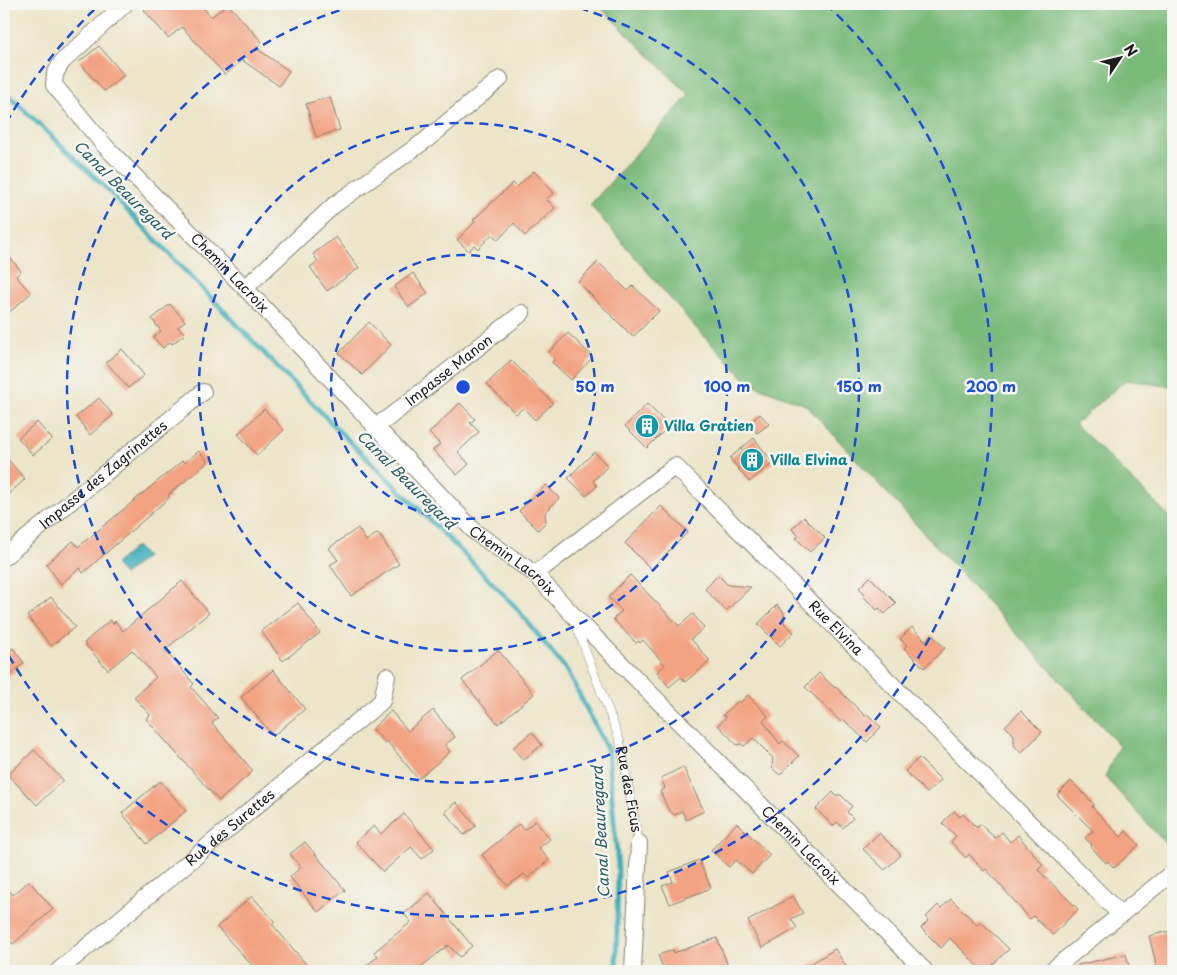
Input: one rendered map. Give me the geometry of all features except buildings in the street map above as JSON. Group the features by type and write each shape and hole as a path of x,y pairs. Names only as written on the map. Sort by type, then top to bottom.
{"street":[{"name":"Chemin Lacroix","path":"125,4 62,62 55,74 54,85 105,146 245,288 475,532 535,574 572,614 924,971"},
{"path":"245,288 334,205 426,140 500,79"},
{"name":"Impasse Manon","path":"374,427 522,313"},
{"name":"Impasse des Zagrinettes","path":"4,557 203,392"},
{"name":"Rue Elvina","path":"535,574 675,466 1121,915"},
{"name":"Rue des Surettes","path":"58,971 382,701 387,676"},
{"name":"Rue des Ficus","path":"632,971 640,843"},
{"path":"1051,971 1173,872"}],"lane":[{"name":"Rue des Ficus","path":"572,614 620,741 640,843"}],"green space":[{"path":"597,4 1173,4 1173,387 1126,380 1075,424 1171,518 1173,523 1173,852 1105,777 1119,745 806,405 750,384 696,328 590,205 689,95"}],"water":[{"path":"136,546 146,557 124,575 115,564"}],"waterway":[{"name":"Canal Beauregard","path":"4,91 103,185 340,432 513,604 568,672 608,751 618,868 616,971"}],"place":[{"name":"Villa Gratien","path":"647,426"},
{"name":"Villa Elvina","path":"752,460"}]}
